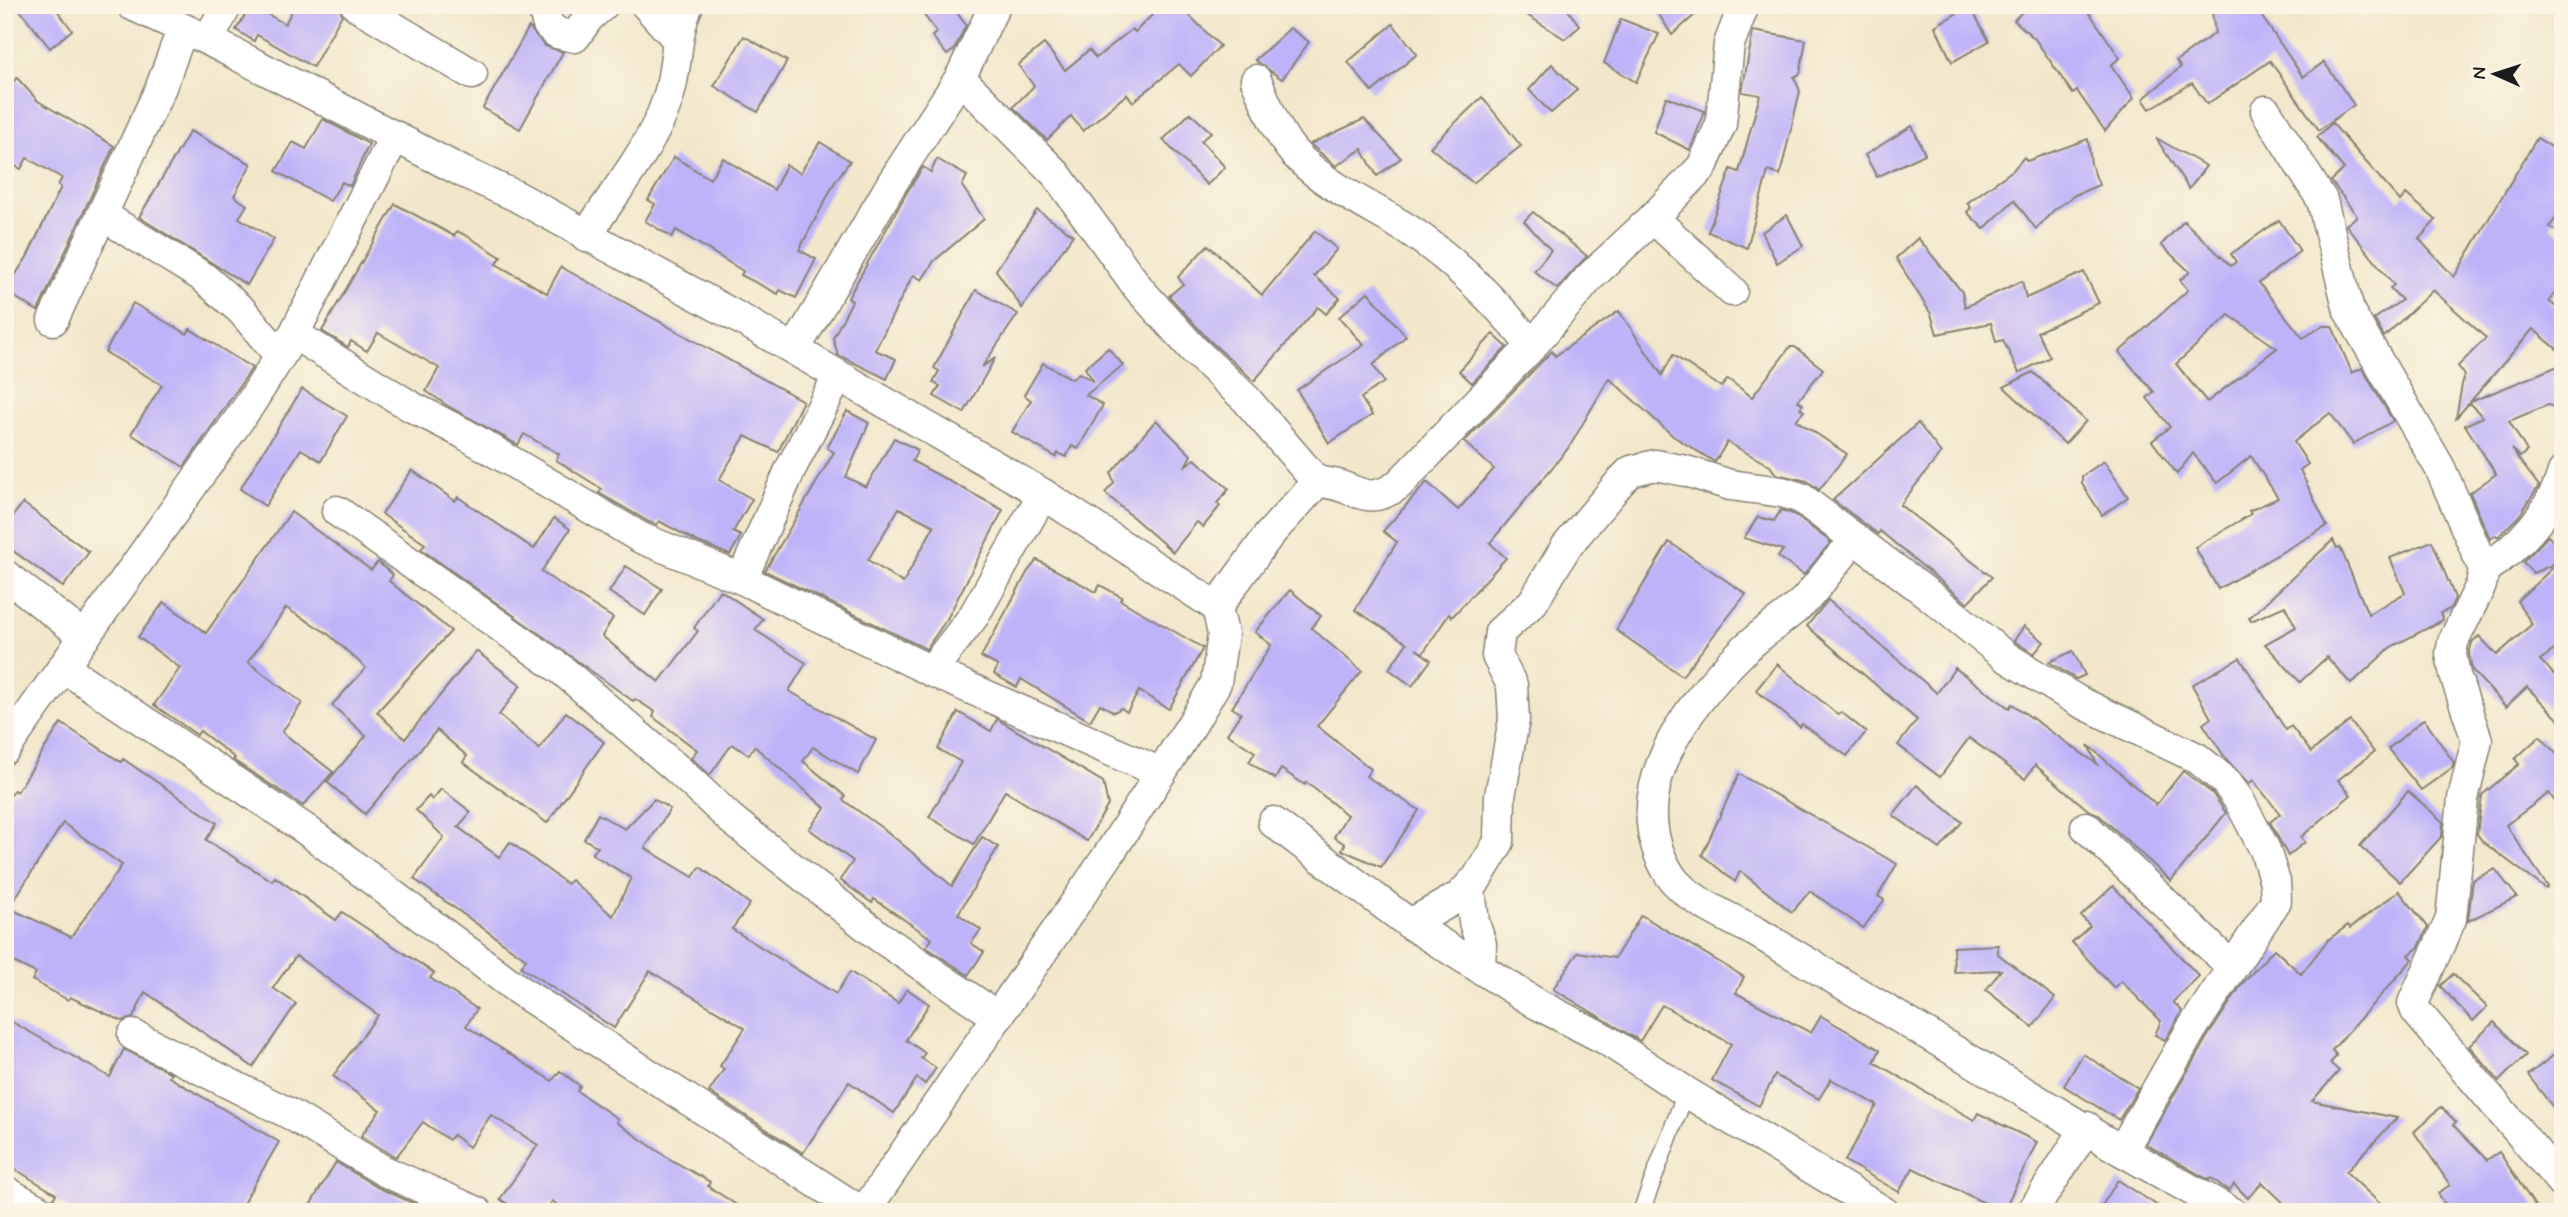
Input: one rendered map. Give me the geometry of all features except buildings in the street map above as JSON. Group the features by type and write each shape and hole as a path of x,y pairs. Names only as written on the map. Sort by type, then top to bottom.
{"street":[{"path":"63,667 305,829 520,991 863,1212 998,1017 1161,773 1216,683 1223,634 1217,607 1043,494 794,349 516,196 132,5"},
{"path":"52,320 161,87 195,35 227,5"},
{"path":"542,5 548,25 569,38 575,37 589,17 603,5"},
{"path":"646,5 676,38"},
{"path":"586,236 657,124 668,99 676,38 688,5"},
{"path":"794,349 892,183 960,78 995,5"},
{"path":"1217,607 1269,535 1317,482 1329,482 1373,498 1383,495 1434,449 1532,346 1589,278 1702,167 1721,124 1729,44 1744,5"},
{"path":"359,6 472,74"},
{"path":"960,78 1056,174 1139,289 1195,351 1246,399 1317,482"},
{"path":"1256,80 1279,131 1299,158 1327,181 1415,234 1460,269 1487,292 1532,346"},
{"path":"2266,111 2322,200 2349,311 2440,468 2484,569 2481,584 2453,642 2451,654 2455,675 2477,740 2463,799 2451,919 2413,1003 2425,1022 2563,1184"},
{"path":"5,749 169,523 287,345 395,136"},
{"path":"102,215 204,278 287,345 463,433 641,538 742,579 932,671 1161,773"},
{"path":"1653,218 1732,291"},
{"path":"742,579 791,468 838,376"},
{"path":"1410,924 1452,901 1472,883 1499,842 1500,796 1514,720 1512,685 1497,656 1500,632 1533,602 1566,547 1621,481 1631,471 1656,466 1686,471 1730,485 1782,492 1801,498 2006,657 2078,701 2197,758 2225,781 2265,850 2275,882 2276,901 2162,1077 2122,1151"},
{"path":"2484,569 2508,552 2551,504 2563,472"},
{"path":"932,671 973,617 1043,494"},
{"path":"337,511 562,670 732,820 880,937 998,1017"},
{"path":"1841,555 1804,600 1746,648 1699,701 1667,748 1654,784 1651,813 1657,842 1671,876 1703,904 1759,933 2087,1127 2122,1151 2231,1212"},
{"path":"5,575 85,637"},
{"path":"1273,822 1410,924 1537,1004 1605,1039 1686,1092 1884,1212"},
{"path":"2086,827 2232,967"},
{"path":"1472,883 1470,896 1481,944 1480,968"},
{"path":"133,1035 290,1114 384,1171 477,1212"},
{"path":"2032,1212 2087,1127"},
{"path":"5,1191 42,1212"}],"lane":[{"path":"1641,1212 1686,1092"}]}
